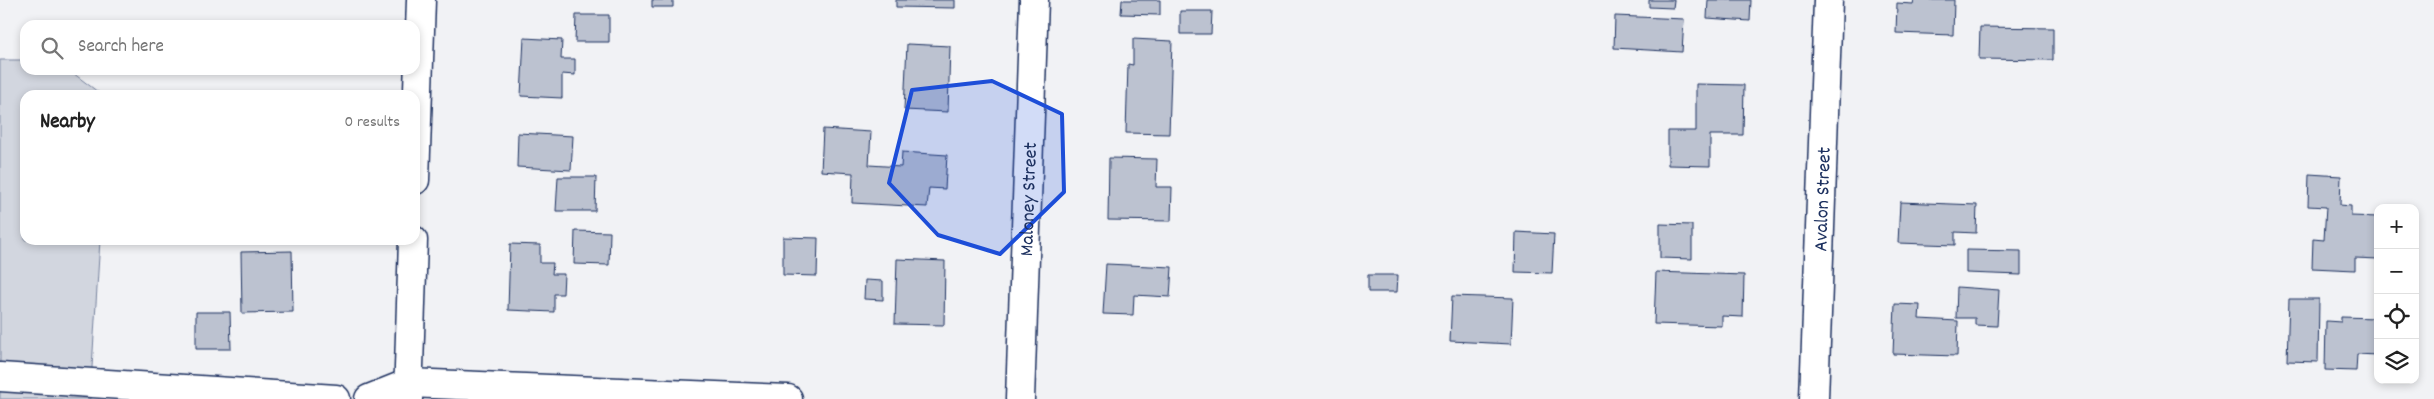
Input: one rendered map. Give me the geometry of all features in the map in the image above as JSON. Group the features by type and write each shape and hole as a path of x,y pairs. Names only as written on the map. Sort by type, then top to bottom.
{"street":[{"path":"419,20 420,0"},
{"name":"Maloney Street","path":"1020,399 1034,0"},
{"name":"Avalon Street","path":"1814,399 1828,0"},
{"path":"418,75 418,90"},
{"path":"408,391 413,245"},
{"path":"0,377 336,399"},
{"path":"369,399 408,391 788,399"}],"highlighted area":[{"path":"992,81 1062,114 1064,192 1000,254 938,235 889,183 912,90"}],"shaded area":[{"path":"0,60 20,60 20,75 76,75 95,90 20,90 20,245 100,245 90,399 0,399"}],"building":[{"path":"652,0 673,0 673,7 652,7"},
{"path":"896,0 955,0 955,8 896,7"},
{"path":"1122,0 1160,0 1160,15 1121,14"},
{"path":"1649,0 1674,0 1673,8 1649,7"},
{"path":"1708,0 1751,0 1750,21 1707,18"},
{"path":"1914,0 1954,0 1953,35 1896,33 1897,3 1913,4"},
{"path":"1180,11 1212,11 1211,34 1180,34"},
{"path":"576,15 609,15 609,42 575,42"},
{"path":"1615,16 1684,19 1682,52 1614,48"},
{"path":"1980,27 2053,28 2053,60 1979,59"},
{"path":"524,38 562,40 561,59 575,59 575,75 562,74 562,98 521,96"},
{"path":"1133,39 1172,41 1169,134 1126,133 1128,64 1133,65"},
{"path":"907,44 950,46 948,112 904,110"},
{"path":"1696,84 1744,85 1743,135 1710,135 1710,166 1668,165 1668,131 1696,131"},
{"path":"823,129 871,132 869,165 901,167 902,152 947,155 945,189 929,188 927,207 852,203 853,173 821,171"},
{"path":"518,133 573,136 571,170 517,167"},
{"path":"1109,158 1157,159 1156,187 1172,187 1171,221 1108,220"},
{"path":"2309,174 2341,176 2340,205 2351,206 2351,216 2374,217 2374,259 2355,258 2355,270 2312,268 2313,239 2324,240 2326,207 2308,206"},
{"path":"558,177 596,177 595,211 556,211"},
{"path":"1900,202 1977,205 1976,233 1955,232 1955,245 1898,243"},
{"path":"1660,224 1692,225 1692,259 1660,258"},
{"path":"575,231 610,232 609,265 574,264"},
{"path":"1516,232 1554,234 1552,273 1515,272"},
{"path":"783,237 818,238 817,276 783,275"},
{"path":"510,244 540,245 540,263 553,263 552,274 564,274 563,294 554,294 554,312 508,310"},
{"path":"1966,250 2021,251 2021,275 1966,273"},
{"path":"292,251 293,312 242,313 241,252"},
{"path":"897,259 945,261 944,325 895,324"},
{"path":"1106,264 1172,267 1170,297 1134,295 1133,315 1103,314"},
{"path":"1656,272 1744,275 1743,317 1722,316 1722,326 1654,324"},
{"path":"1368,275 1398,275 1397,292 1368,292"},
{"path":"865,280 883,281 883,300 864,299"},
{"path":"1957,287 1999,290 1997,326 1975,325 1975,318 1956,318"},
{"path":"1452,296 1513,298 1511,344 1450,341"},
{"path":"2289,299 2319,299 2318,362 2287,361"},
{"path":"1895,304 1920,305 1919,319 1958,321 1957,356 1893,354"},
{"path":"196,312 230,312 231,349 196,349"},
{"path":"2341,317 2374,318 2374,355 2357,354 2356,371 2325,370 2326,321 2341,322"}]}
